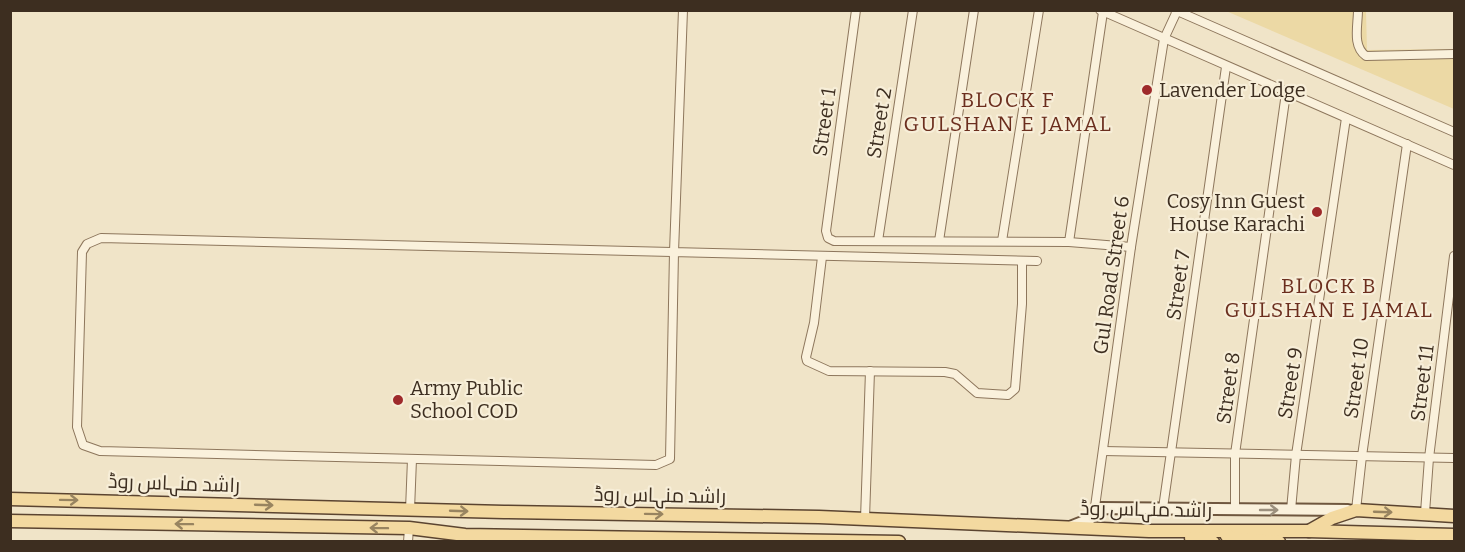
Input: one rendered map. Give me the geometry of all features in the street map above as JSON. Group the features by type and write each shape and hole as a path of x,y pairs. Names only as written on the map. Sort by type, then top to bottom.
{"main road":[{"name":"راشد منہاس روڈ","path":"10,499 865,519 1149,531 1308,531 1455,535"},
{"path":"1070,527 1094,516 1101,508 1356,510 1455,516"},
{"path":"1308,531 1332,518 1356,510"},
{"name":"راشد منہاس روڈ","path":"10,521 409,528 468,538 899,542"},
{"path":"1149,531 1177,537 1207,539 1213,542"},
{"path":"1225,531 1230,538 1278,542"}],"street":[{"path":"683,10 674,252 670,459 656,465 100,451 83,446 77,427 82,252 87,244 101,238 674,252 822,257 1037,261"},
{"name":"Street 1","path":"856,10 826,231 828,238 834,241 878,241"},
{"name":"Street 2","path":"878,241 913,10"},
{"path":"939,241 974,10"},
{"path":"1002,242 1038,10"},
{"path":"1358,10 1357,43 1359,51 1366,56 1455,54"},
{"path":"1069,242 1102,11 1455,165"},
{"path":"1176,11 1455,132"},
{"name":"Gul Road Street 6","path":"1094,516 1131,247 1164,39 1176,11"},
{"name":"Street 7","path":"1163,508 1226,67"},
{"name":"Street 8","path":"1235,510 1235,454 1286,93"},
{"name":"Street 9","path":"1291,510 1296,455 1346,118"},
{"name":"Street 10","path":"1356,510 1407,144"},
{"path":"878,241 1069,242 1131,247"},
{"name":"Street 11","path":"1425,513 1429,458 1455,256"},
{"path":"822,257 807,361 829,371 945,372 955,374 977,393 1008,395 1015,389 1022,304 1022,261"},
{"path":"865,519 870,371"},
{"path":"1103,451 1455,458"},
{"path":"410,510 412,459"},
{"path":"408,542 409,528"}],"sand":[{"path":"1226,11 1366,11 1367,50 1454,49 1454,109"}],"place":[{"name":"Lavender Lodge","path":"1147,90"},
{"name":"Cosy Inn Guest House Karachi","path":"1317,212"},
{"name":"Army Public School COD","path":"398,400"}],"district":[{"name":"BLOCK F GULSHAN E JAMAL","path":"1008,112"},
{"name":"BLOCK B GULSHAN E JAMAL","path":"1329,298"}]}
